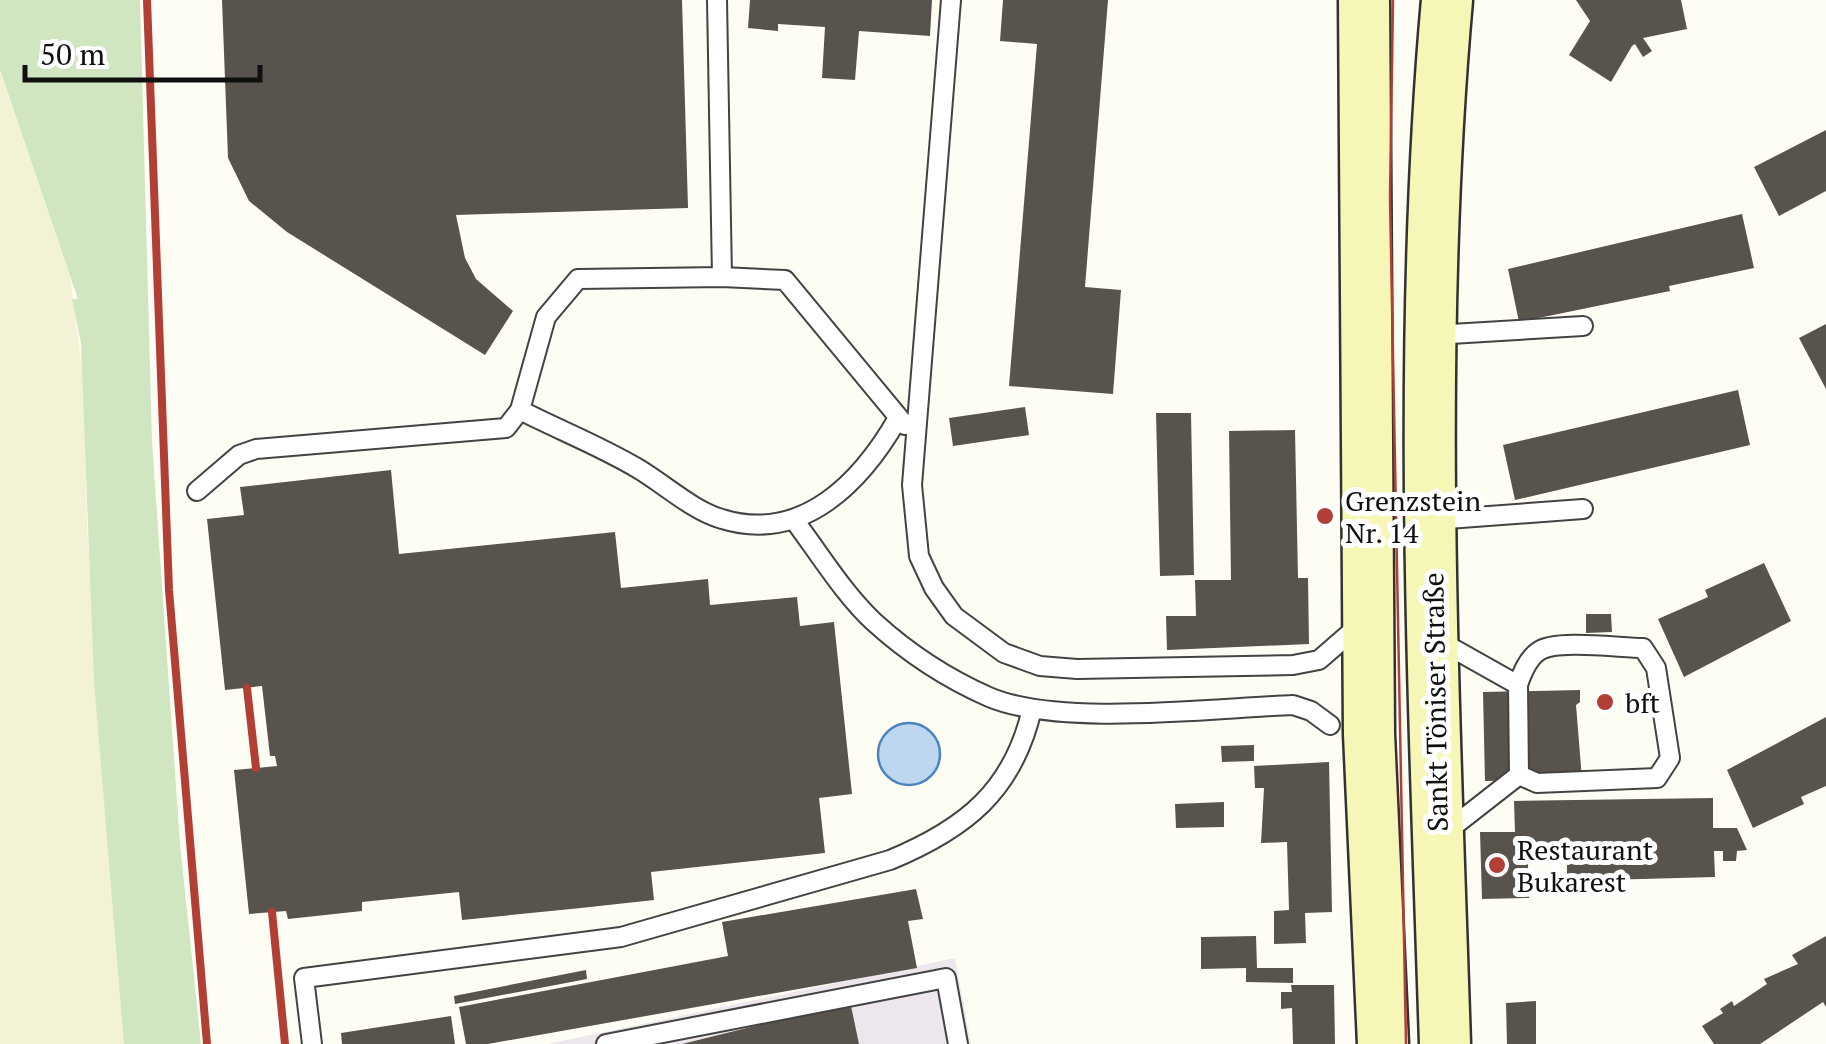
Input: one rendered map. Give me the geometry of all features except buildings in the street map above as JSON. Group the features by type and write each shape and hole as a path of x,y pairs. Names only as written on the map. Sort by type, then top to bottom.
{"main road":[{"path":"1364,0 1361,66 1369,734 1382,1044"},
{"name":"Sankt Töniser Straße","path":"1445,1044 1430,336 1433,156 1452,2"}],"lane":[{"path":"716,0 722,277"},
{"path":"952,0 914,438 914,529 919,556 954,616 1004,653 1040,666 1293,666 1319,660 1332,652 1369,609"},
{"path":"197,491 239,455 256,449 506,428 520,410 546,317 578,278 784,280 914,438"},
{"path":"1430,336 1583,326"},
{"path":"520,410 634,466 719,519 794,520 850,487 879,452 898,418"},
{"path":"1431,520 1583,509"},
{"path":"794,520 872,620 915,655 990,698 1032,709 1124,711 1293,706 1311,711 1330,726"},
{"path":"1434,638 1518,685"},
{"path":"1560,646 1643,648 1656,668 1670,758 1658,778 1537,782 1519,775 1518,685 1539,650 1560,646"},
{"path":"312,1044 304,978 621,937 890,860 931,843 977,814 1024,744 1032,709"},
{"path":"1438,839 1519,775"},
{"path":"606,1044 946,978 958,1044"}],"shaded area":[{"path":"955,958 971,1044 548,1044"}],"green space":[{"path":"0,0 140,0 152,442 180,844 201,1044 124,1044 94,681 81,343 72,299 78,299 0,70"},
{"path":"0,72 70,276 84,385 87,527 125,1044 0,1044"}],"water":[{"path":"909,723 931,732 940,754 931,776 909,785 887,776 878,754 887,732"}],"tram line":[{"path":"1393,0 1390,197 1406,1044"}],"railway":[{"path":"147,0 169,590 207,1044"},
{"path":"247,688 256,768"},
{"path":"272,912 285,1044"}],"place":[{"name":"Grenzstein Nr. 14","path":"1325,516"},
{"name":"bft","path":"1605,702"},
{"name":"Restaurant Bukarest","path":"1497,865"}]}
